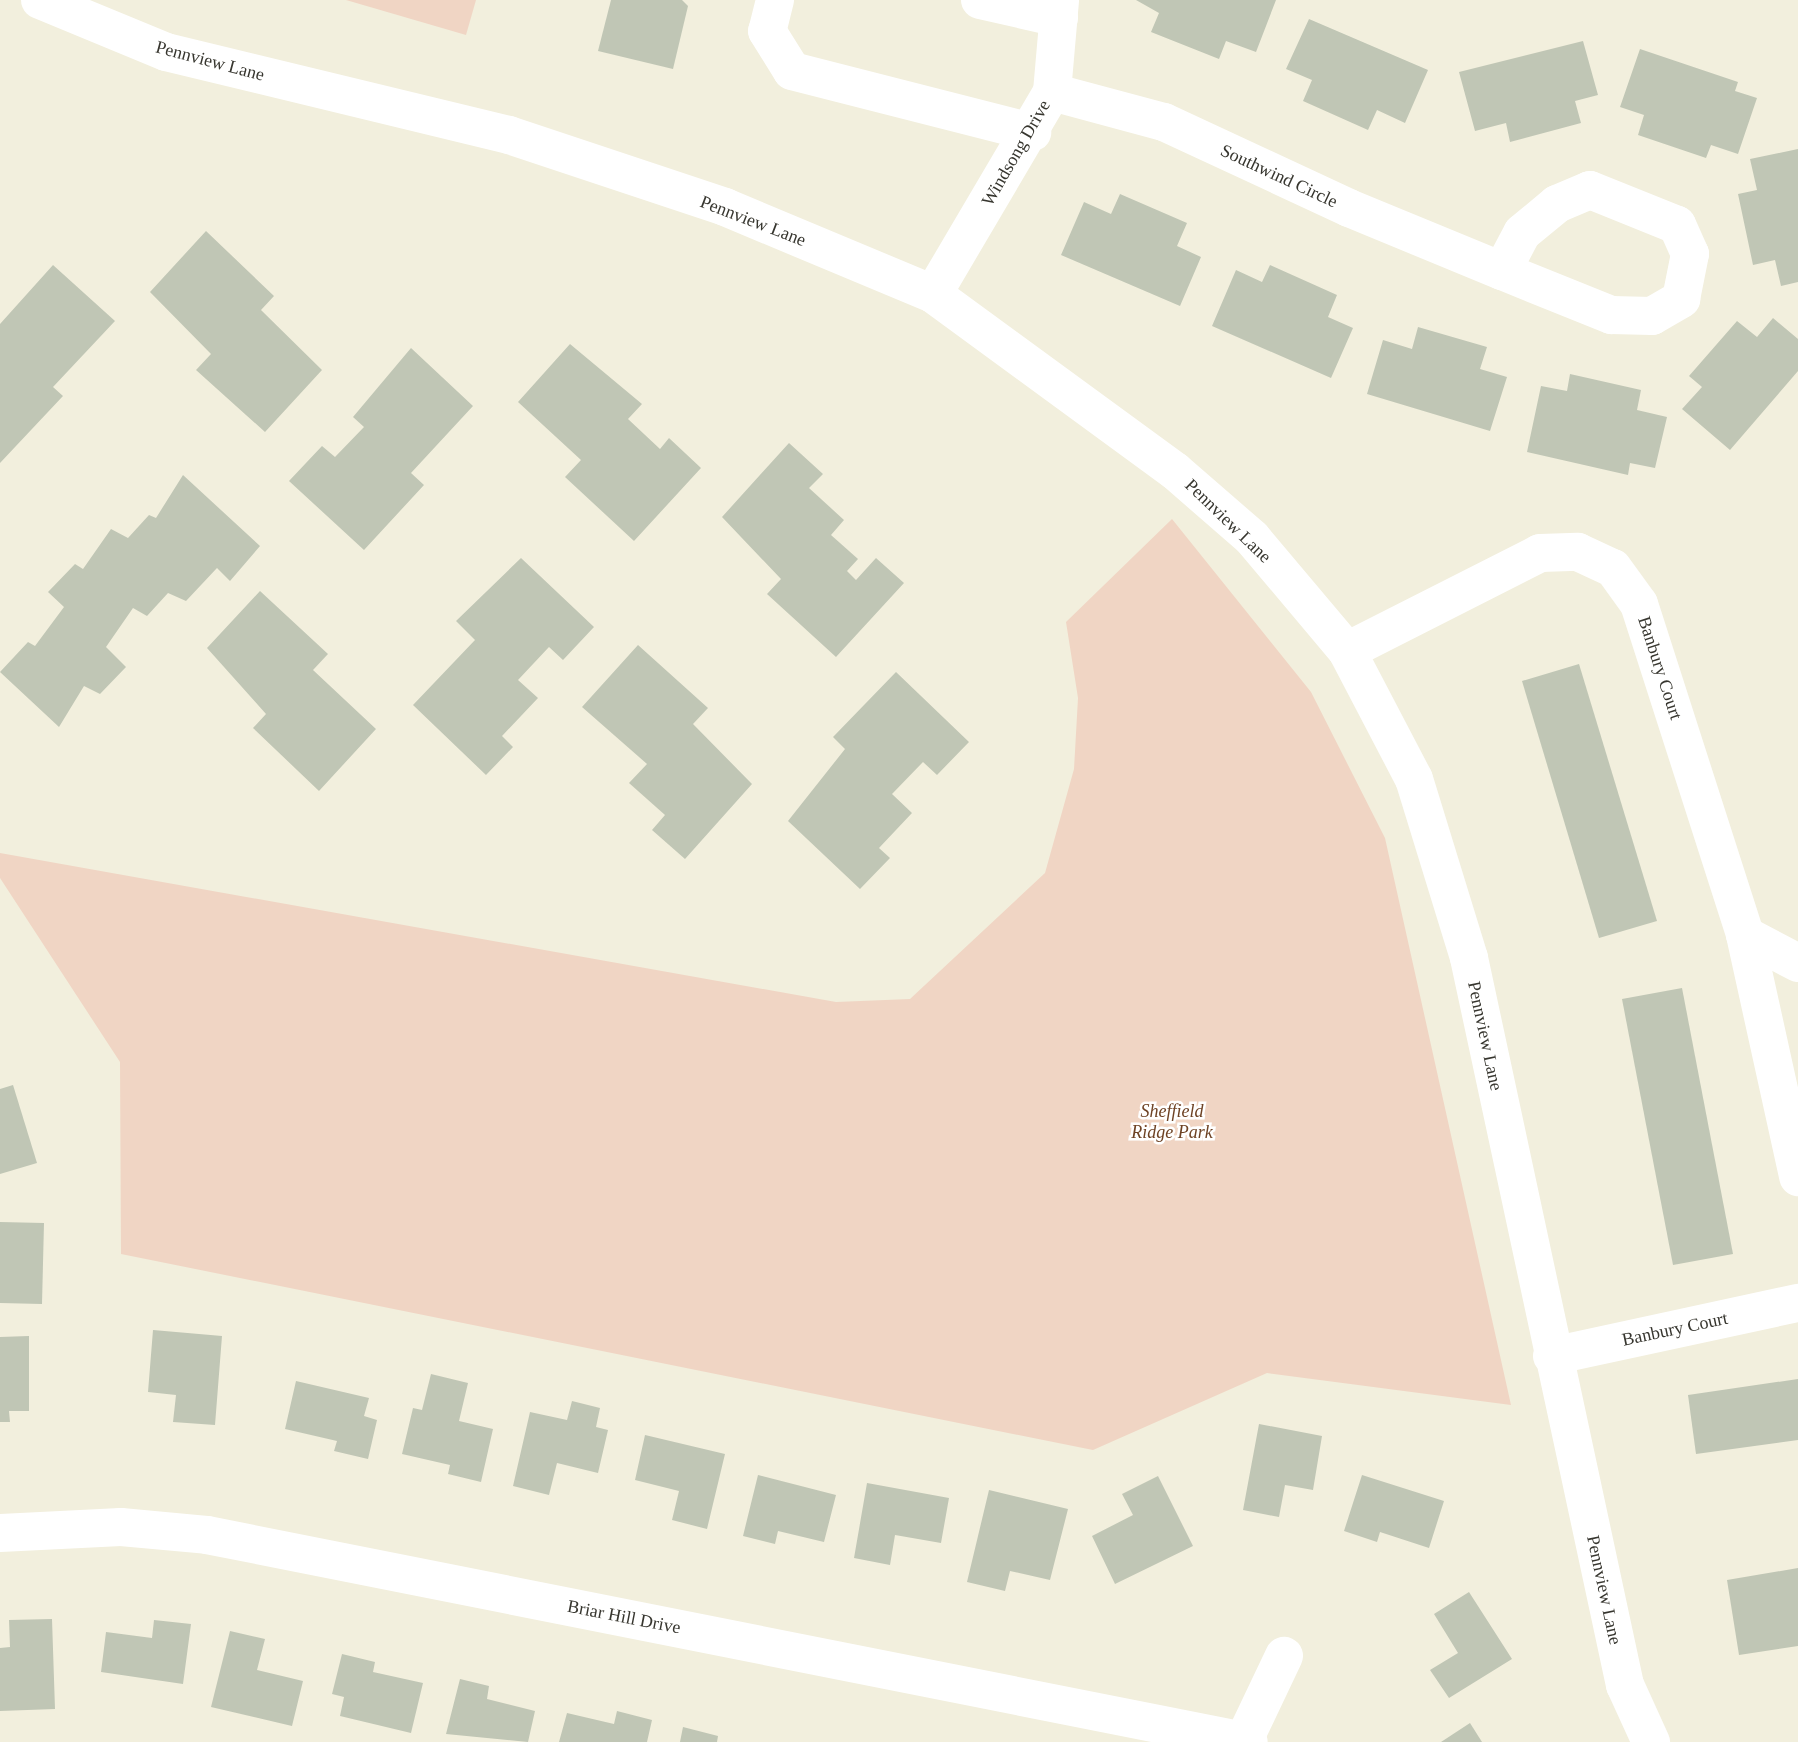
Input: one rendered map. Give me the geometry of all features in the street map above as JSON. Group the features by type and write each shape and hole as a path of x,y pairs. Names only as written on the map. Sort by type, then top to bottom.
{"street":[{"name":"Pennview Lane","path":"40,0 166,52 521,140 724,208 933,294 1175,471 1252,538 1347,651 1414,779 1469,958 1552,1356 1625,1685 1651,1742"},
{"path":"775,0 767,31 792,71 1032,132"},
{"path":"980,0 1060,9"},
{"name":"Windsong Drive","path":"933,294 1032,132 1052,92 1060,9"},
{"name":"Southwind Circle","path":"1052,92 1164,122 1503,271 1611,315 1652,316 1681,299 1690,254 1676,225 1590,190 1557,204 1522,233 1503,271"},
{"name":"Banbury Court","path":"1347,651 1540,553 1578,552 1613,568 1639,604 1745,935 1798,1177"},
{"path":"1745,935 1798,963"},
{"name":"Banbury Court","path":"1552,1356 1798,1303"},
{"name":"Briar Hill Drive","path":"0,1533 121,1527 206,1535 1247,1740 1284,1656"}],"green space":[{"path":"346,0 476,0 466,35"},
{"name":"Sheffield Ridge Park","path":"1172,519 1311,692 1385,838 1511,1405 1267,1373 1093,1450 121,1254 120,1062 0,878 0,853 836,1002 910,999 1045,873 1074,769 1078,698 1066,622"}],"building":[{"path":"611,0 682,0 688,6 673,69 598,51"},
{"path":"1136,0 1276,0 1256,52 1226,41 1219,59 1151,32 1159,13"},
{"path":"1309,19 1428,70 1405,123 1377,110 1368,130 1303,101 1312,80 1286,69"},
{"path":"1583,41 1598,95 1575,101 1581,123 1510,142 1506,123 1475,131 1459,72"},
{"path":"1640,49 1738,82 1735,91 1757,98 1738,154 1711,145 1706,158 1638,135 1644,115 1620,107"},
{"path":"1798,149 1798,282 1781,286 1775,260 1753,265 1738,194 1757,190 1750,159"},
{"path":"1120,194 1187,223 1177,246 1201,257 1180,306 1061,255 1084,202 1111,214"},
{"path":"206,231 274,296 261,310 322,370 265,432 196,370 211,354 150,292"},
{"path":"53,265 115,321 53,387 63,396 0,463 0,324"},
{"path":"1270,265 1337,295 1328,317 1353,328 1331,378 1212,326 1236,270 1262,282"},
{"path":"1773,318 1798,339 1798,371 1730,450 1682,409 1702,387 1689,376 1737,321 1757,337"},
{"path":"1418,327 1487,347 1480,369 1507,377 1490,431 1367,394 1383,340 1412,349"},
{"path":"570,344 642,404 628,419 660,449 669,438 701,468 634,541 565,477 581,460 518,402"},
{"path":"411,348 473,406 411,473 424,485 364,550 289,481 322,446 335,457 364,427 353,417"},
{"path":"1570,374 1641,390 1637,410 1667,417 1655,468 1630,463 1628,475 1527,452 1541,386 1567,391"},
{"path":"789,443 823,474 809,488 844,520 831,535 858,559 847,571 856,580 876,558 904,583 836,657 767,594 781,579 722,517"},
{"path":"183,475 260,546 230,581 217,568 186,601 168,593 147,616 133,608 106,647 126,667 100,694 84,686 59,727 0,672 28,642 35,646 64,607 48,592 75,564 83,569 111,529 128,538 149,515 156,518"},
{"path":"521,558 594,627 563,660 549,647 518,680 538,698 502,736 513,747 486,775 413,705 475,640 456,621"},
{"path":"260,591 328,654 313,670 376,729 319,791 253,728 266,714 207,648"},
{"path":"638,645 708,708 693,724 752,784 685,859 652,830 665,815 629,783 647,764 582,707"},
{"path":"1579,664 1657,921 1599,938 1522,681"},
{"path":"896,672 969,742 937,775 923,762 892,794 912,813 879,848 890,858 860,889 788,821 845,749 833,737"},
{"path":"1682,988 1733,1254 1673,1265 1622,999"},
{"path":"13,1085 37,1163 0,1174 0,1089"},
{"path":"0,1222 44,1223 42,1304 0,1303"},
{"path":"153,1330 222,1336 215,1425 173,1422 176,1395 148,1392"},
{"path":"29,1336 29,1411 9,1411 10,1422 0,1422 0,1337"},
{"path":"431,1374 468,1383 459,1421 493,1429 481,1482 448,1474 450,1465 402,1454 413,1408 422,1410"},
{"path":"1798,1379 1798,1440 1696,1454 1688,1395"},
{"path":"296,1381 369,1398 364,1416 377,1420 368,1459 334,1451 337,1441 285,1429"},
{"path":"572,1401 600,1408 596,1427 608,1430 598,1473 557,1463 549,1495 513,1486 530,1412 567,1420"},
{"path":"1259,1424 1322,1436 1313,1490 1285,1485 1279,1517 1243,1510"},
{"path":"645,1435 725,1454 707,1529 672,1520 679,1491 635,1480"},
{"path":"758,1475 836,1495 824,1542 778,1531 775,1544 743,1536"},
{"path":"1362,1475 1444,1501 1429,1548 1380,1532 1377,1542 1344,1531"},
{"path":"1158,1476 1193,1546 1115,1584 1092,1536 1133,1515 1122,1494"},
{"path":"867,1483 949,1498 941,1543 895,1535 890,1565 854,1558"},
{"path":"989,1490 1068,1509 1050,1580 1010,1571 1005,1591 967,1582"},
{"path":"1798,1568 1798,1646 1739,1655 1727,1580"},
{"path":"1469,1592 1512,1659 1449,1698 1430,1670 1458,1653 1434,1614"},
{"path":"52,1619 55,1709 0,1711 0,1648 10,1647 9,1620"},
{"path":"154,1620 191,1624 183,1684 101,1672 106,1632 152,1638"},
{"path":"230,1631 265,1639 257,1670 303,1681 292,1726 211,1707"},
{"path":"342,1654 375,1662 373,1672 423,1683 411,1733 340,1716 344,1697 332,1694"},
{"path":"460,1679 489,1686 487,1699 535,1711 528,1742 446,1734"},
{"path":"617,1711 652,1720 647,1742 559,1742 567,1713 614,1724"},
{"path":"1470,1723 1482,1742 1441,1742"},
{"path":"683,1727 718,1736 717,1742 680,1742"}]}
